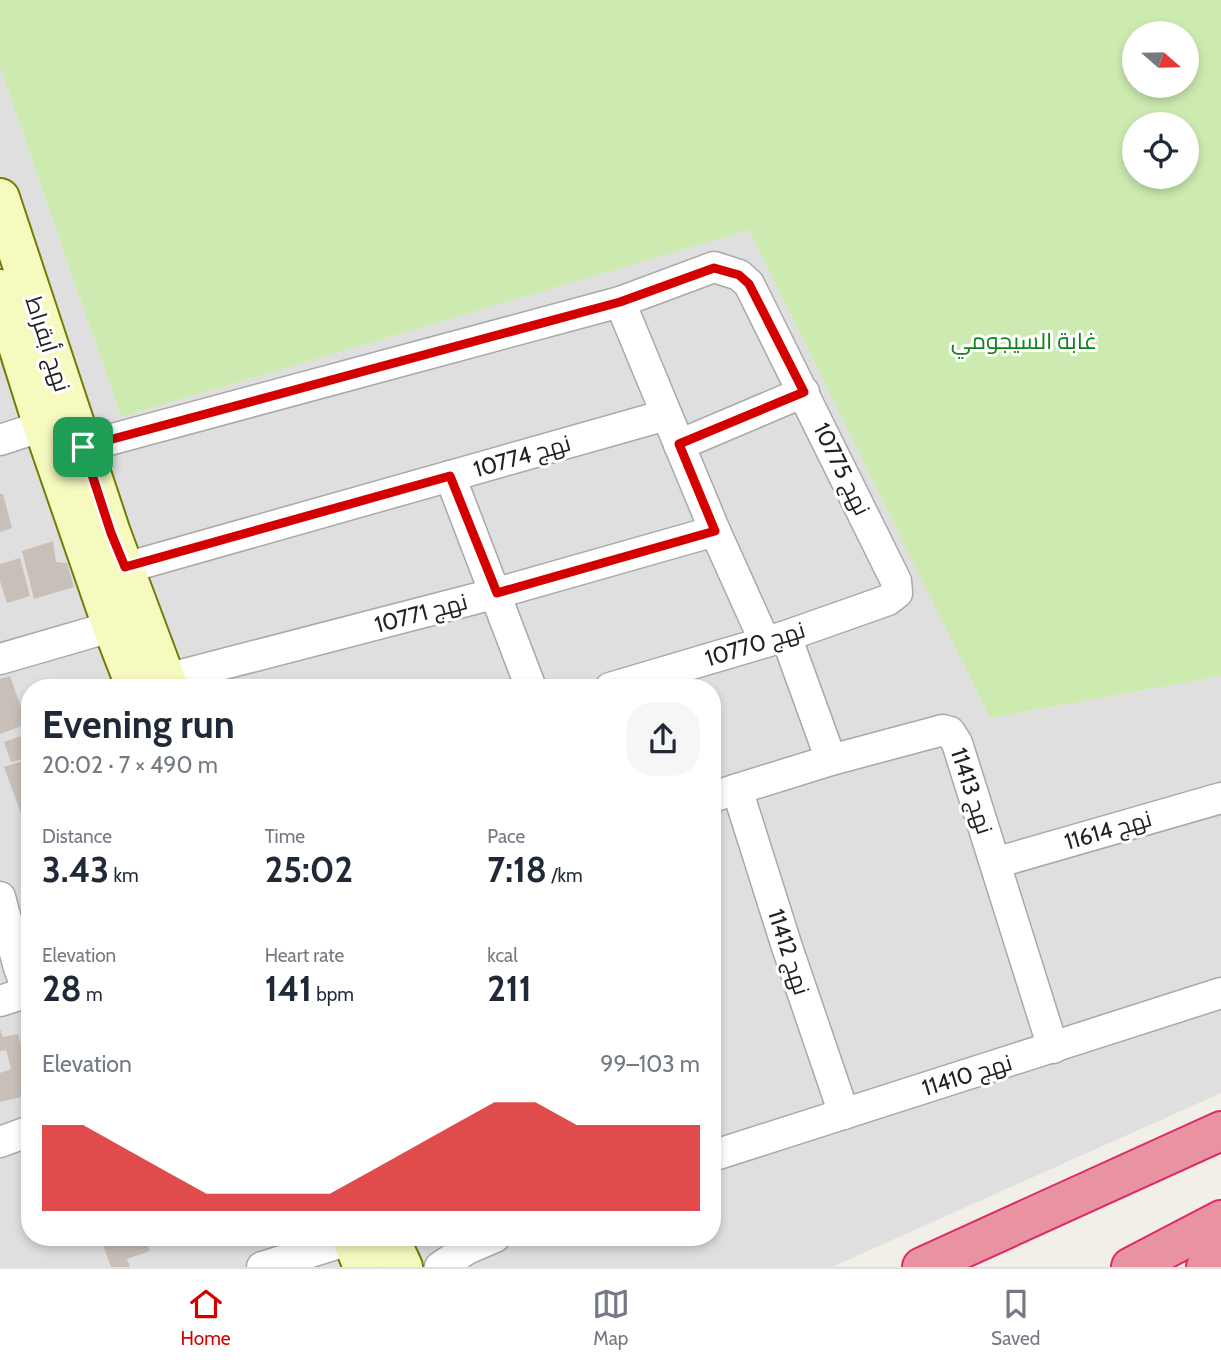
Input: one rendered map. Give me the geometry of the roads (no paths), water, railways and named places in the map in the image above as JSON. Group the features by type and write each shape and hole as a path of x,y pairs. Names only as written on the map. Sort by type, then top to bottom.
{"highway":[{"path":"922,1267 1221,1131"},
{"path":"1131,1267 1221,1220"},
{"path":"1206,1267 1221,1259"}],"street":[{"name":"نهج أبقراط","path":"0,198 66,430"},
{"name":"نهج 10775","path":"0,440 66,430 620,302 714,268 739,275 749,284 896,581 897,593"},
{"name":"نهج أبقراط","path":"0,289 111,533 110,572 128,622 154,679"},
{"path":"620,302 715,531 776,639 831,760"},
{"path":"679,444 804,392"},
{"name":"نهج 10774","path":"110,572 666,415"},
{"path":"450,476 528,679"},
{"name":"نهج 10771","path":"179,679 715,531"},
{"name":"نهج 10770","path":"640,679 776,639 888,600 897,593"},
{"path":"0,659 128,622"},
{"name":"نهج 11413","path":"725,793 831,760 943,730 950,732 957,743 1053,1048"},
{"name":"نهج 11412","path":"725,793 787,947 844,1114"},
{"name":"نهج 11614","path":"995,863 1221,798"},
{"path":"0,897 20,931 21,973"},
{"name":"نهج 11410","path":"721,1153 1221,993"},
{"path":"0,1001 21,997"},
{"path":"0,1142 21,1134"},
{"path":"261,1267 354,1246"},
{"path":"366,1246 403,1267"},
{"path":"440,1267 474,1246"}],"park label":[{"name":"غابة السيجومي","path":"1024,341"}]}
